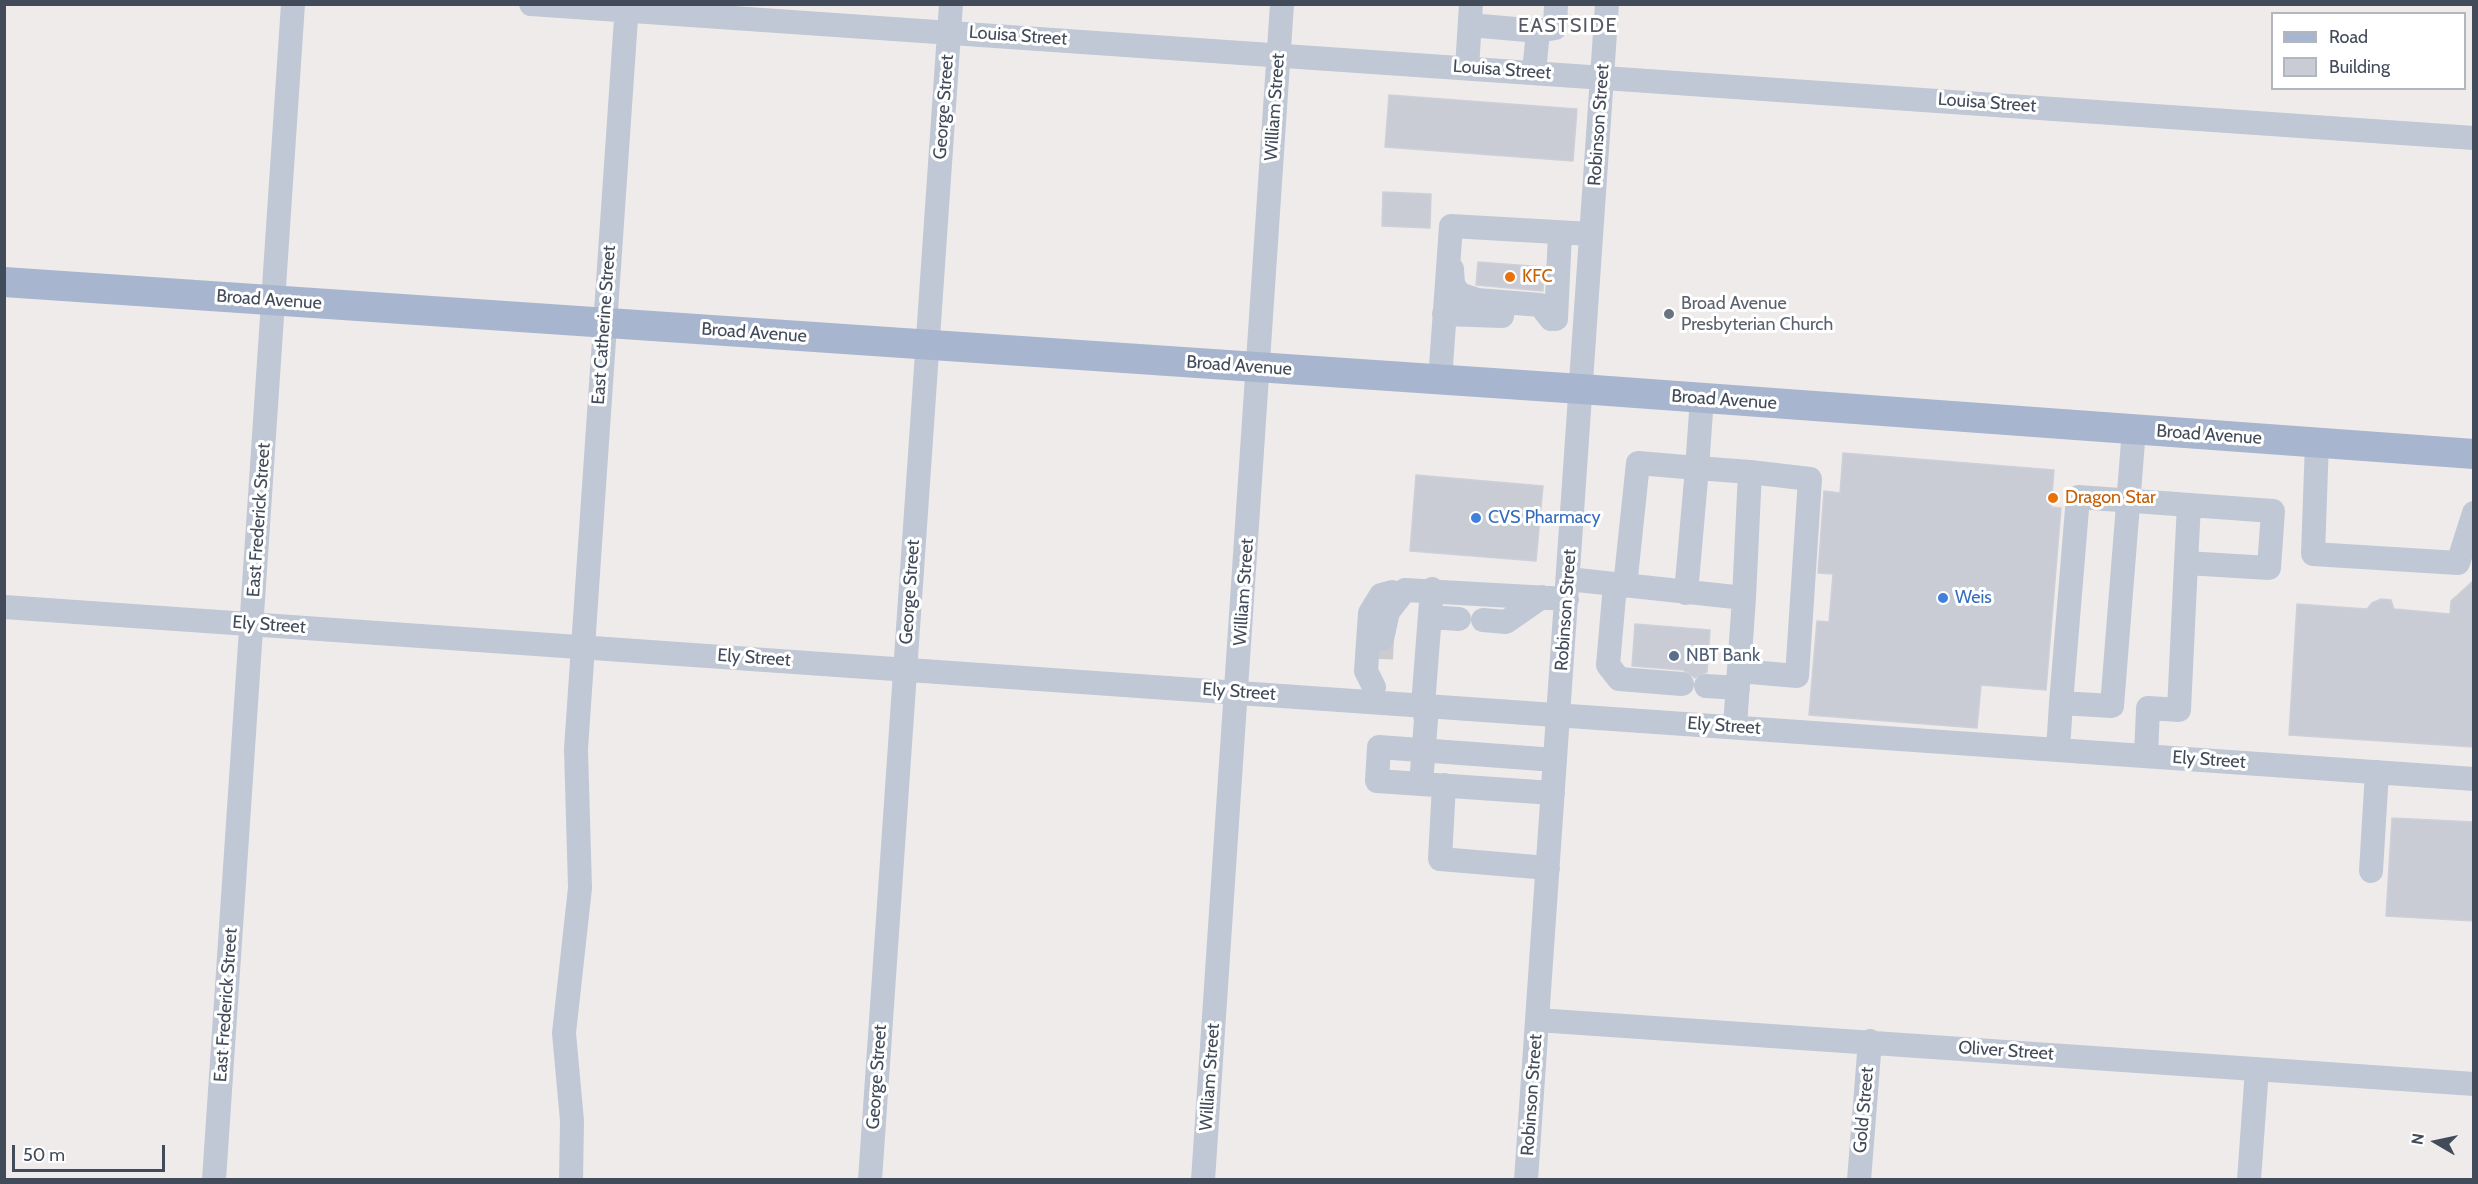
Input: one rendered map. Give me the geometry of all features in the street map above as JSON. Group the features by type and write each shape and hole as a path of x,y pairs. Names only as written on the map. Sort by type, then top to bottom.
{"main road":[{"name":"Broad Avenue","path":"4,282 1581,389 2474,454"}],"street":[{"name":"East Frederick Street","path":"214,1179 293,4"},
{"name":"Louisa Street","path":"531,4 627,8 2474,138"},
{"name":"George Street","path":"870,1179 951,4"},
{"name":"William Street","path":"1203,1179 1238,692 1282,4"},
{"path":"1467,68 1471,15 1507,15 1538,31 1555,28 1556,4"},
{"name":"Robinson Street","path":"1526,1179 1607,4"},
{"name":"East Catherine Street","path":"571,1179 572,1121 564,1033 580,888 576,749 627,8"},
{"path":"1534,72 1538,31"},
{"path":"1440,380 1451,226 1591,234"},
{"path":"1554,319 1560,232"},
{"path":"1450,245 1453,284 1459,294 1477,300 1540,305 1554,319"},
{"path":"1444,314 1585,320"},
{"path":"1686,593 1702,398"},
{"path":"2112,706 2134,429"},
{"path":"2317,442 2313,554 2458,563 2474,513"},
{"path":"1682,684 1619,679 1608,665 1638,463 1810,478 1797,676 1738,679 1706,686"},
{"path":"1735,726 1750,472"},
{"path":"2058,750 2078,497 2272,511 2269,568 2186,563"},
{"path":"2061,703 2179,710 2189,505"},
{"path":"1483,620 1506,622 1542,597 1567,589 1620,585 1744,598"},
{"path":"1374,694 1366,671 1370,613 1381,595 1405,590 1432,590 1542,597"},
{"path":"1374,694 1388,612 1405,590"},
{"path":"1432,590 1423,705 1426,720 1424,749 1432,785 1440,859 1548,868"},
{"name":"Ely Street","path":"4,607 1238,692 1374,694 1423,705 2474,779"},
{"path":"1430,617 1459,619"},
{"path":"2146,756 2148,708"},
{"path":"1553,793 1377,781 1379,747 1555,760"},
{"path":"2371,872 2377,772"},
{"name":"Oliver Street","path":"1537,1020 2474,1084"},
{"name":"Gold Street","path":"1859,1179 1870,1041"},
{"path":"2249,1179 2257,1069"}],"building":[{"path":"1389,95 1577,109 1573,161 1385,147"},
{"path":"1383,192 1431,194 1430,228 1382,226"},
{"path":"1478,262 1544,267 1543,291 1476,285"},
{"name":"Weis","path":"1843,453 2054,470 2051,507 2061,508 2046,690 1981,685 1977,728 1809,715 1817,621 1829,622 1833,574 1818,573 1824,491 1840,493"},
{"name":"CVS Pharmacy","path":"1416,475 1543,486 1536,561 1410,551"},
{"path":"2474,580 2474,747 2289,735 2297,604 2367,609 2372,603 2381,599 2391,600 2394,609 2450,614 2451,601"},
{"path":"1635,624 1710,630 1707,672 1695,678 1683,670 1632,666"},
{"path":"2392,818 2474,822 2474,921 2386,916"}],"tunnel":[{"path":"1381,659 1382,639"}],"place":[{"name":"KFC","path":"1510,277"},
{"name":"Broad Avenue Presbyterian Church","path":"1669,314"},
{"name":"Dragon Star","path":"2053,498"},
{"name":"CVS Pharmacy","path":"1476,518"},
{"name":"Weis","path":"1943,598"},
{"name":"NBT Bank","path":"1674,656"}],"district":[{"name":"EASTSIDE","path":"1568,26"}]}
